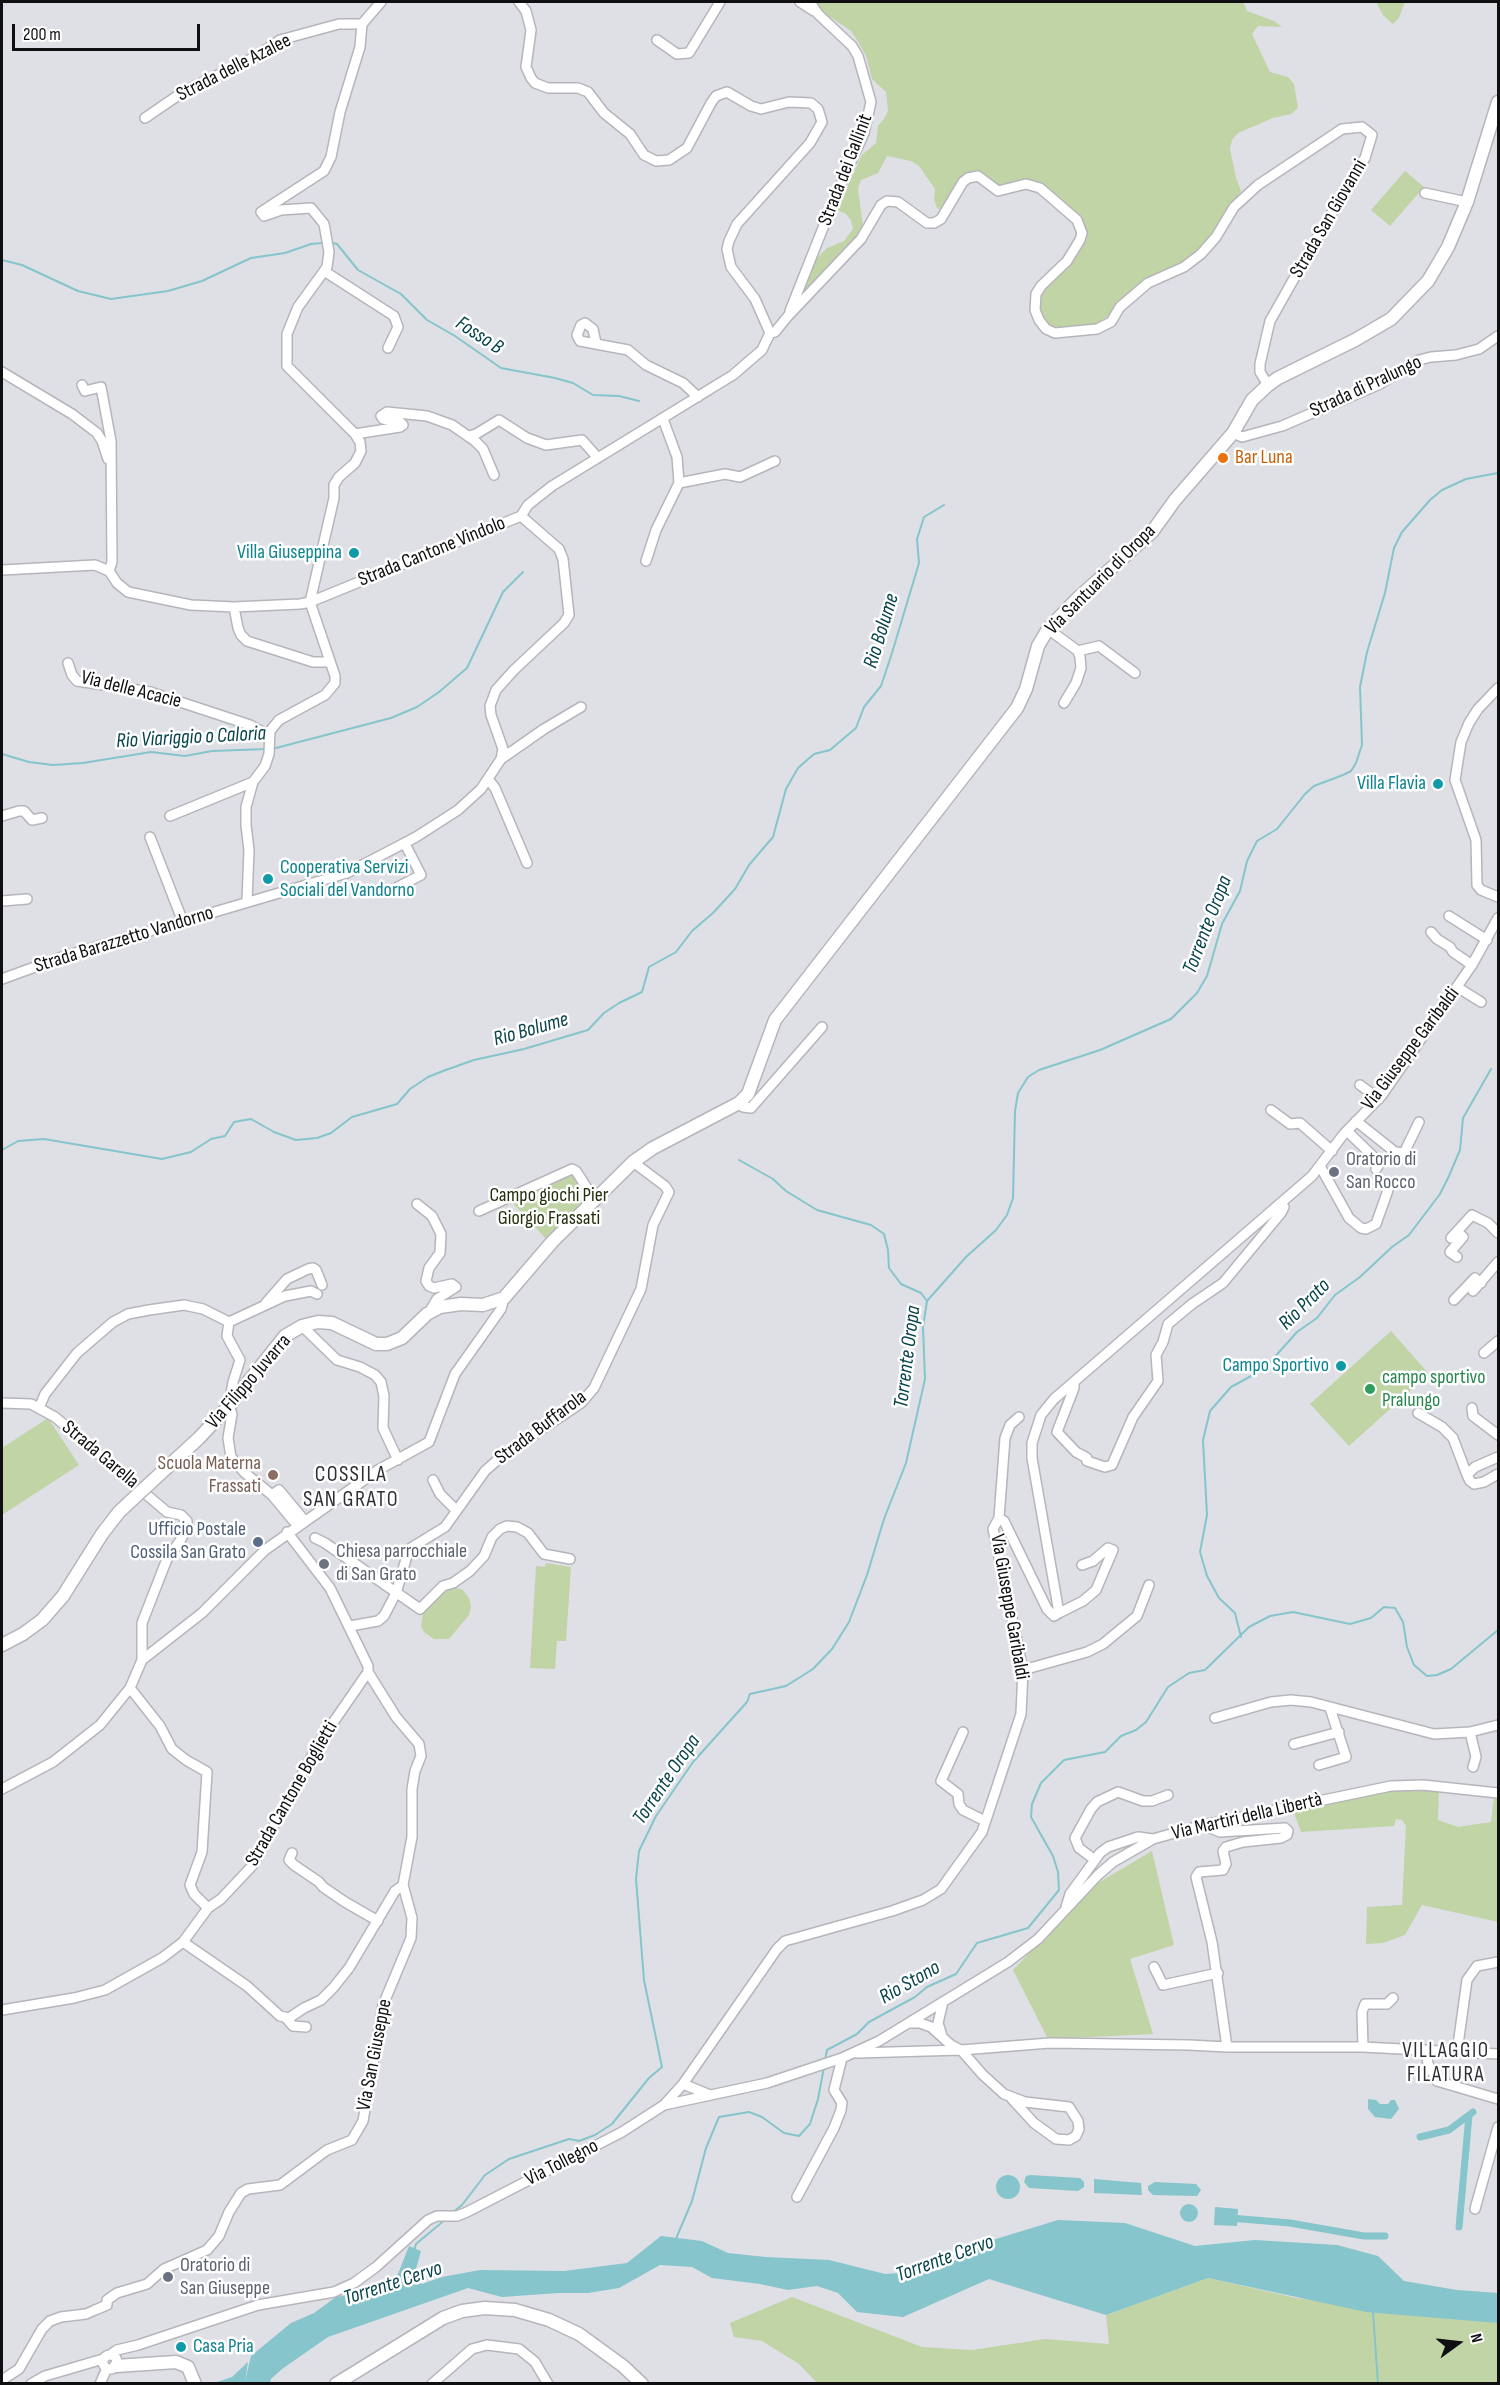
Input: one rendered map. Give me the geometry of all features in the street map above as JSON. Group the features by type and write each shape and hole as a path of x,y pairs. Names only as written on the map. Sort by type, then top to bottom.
{"main road":[{"name":"Via Santuario di Oropa","path":"504,1298 552,1242 633,1162 653,1148 739,1103 748,1094 755,1080 769,1033 787,1002 1017,708 1026,689 1038,646 1048,629 1079,597 1152,532 1175,500 1233,433 1252,400 1278,378 1355,340 1391,319 1428,281 1448,248 1467,202 1498,102"},
{"name":"Via Filippo Juvarra","path":"2,1645 23,1634 42,1620 63,1596 102,1534 119,1512 200,1438 285,1336 302,1326 318,1322 332,1323 376,1344 387,1344 402,1338 428,1314 440,1307 483,1305 504,1298"},
{"path":"336,2384 443,2318 485,2308 515,2310 549,2320 579,2334 623,2366 642,2384"},
{"path":"110,2362 176,2362 188,2367 194,2380"}],"street":[{"path":"247,902 249,850 245,815 253,782 265,766 269,754 269,740 273,726 332,688 335,676 309,602 334,498 334,485 339,477 355,463 361,451 360,442 355,434 287,366 287,334 294,316 327,267 329,252 324,224 311,208 281,210 266,216 261,212 324,171 331,157 340,112 360,48 362,24 381,2"},
{"path":"519,2 526,11 531,30 526,67 535,83 548,88 578,88 588,92 604,113 630,134 644,155 656,161 669,160 687,148 716,96 727,92 761,109 789,102 811,104 818,109 822,122 810,143 737,224 727,249 731,267 755,299 770,333"},
{"path":"657,40 677,54 689,53 720,2"},
{"path":"800,2 818,14"},
{"name":"Strada dei Gallinit","path":"788,316 836,195 864,133 871,109 865,75 852,46 818,14 810,2"},
{"name":"Strada delle Azalee","path":"145,118 183,92 256,56 280,40 339,24 362,24"},
{"name":"Strada San Giovanni","path":"770,333 775,332 861,239 881,205 887,201 898,202 927,223 934,223 941,219 963,182 968,178 978,176 998,191 1026,184 1040,188 1077,220 1082,233 1080,240 1067,261 1041,286 1036,294 1035,310 1039,320 1055,333 1097,329 1111,322 1120,306 1149,283 1184,267 1201,254 1216,237 1234,207 1258,184 1342,129 1362,127 1371,135 1365,158 1270,321 1260,364 1260,372 1268,385"},
{"path":"1425,193 1467,202"},
{"path":"324,272 394,316 398,327 388,348"},
{"name":"Strada Cantone Vindolo","path":"109,571 117,583 128,592 191,605 234,607 309,602 521,516 534,500 745,365 762,350 770,333"},
{"name":"Strada di Pralungo","path":"1233,433 1242,437 1282,426 1380,384 1419,360 1479,349 1498,336"},
{"path":"596,343 628,350 646,365 683,383 698,397"},
{"path":"2,372 72,414 97,433 112,470"},
{"path":"2,570 95,565 109,571 112,562 111,441 101,387 85,391 82,385"},
{"path":"355,434 403,425 400,422 382,419 381,416 387,412 427,416 452,425 483,449 494,475"},
{"path":"646,561 656,530 679,483 677,457 663,419"},
{"path":"468,436 476,434 499,420 527,438 546,445 582,440 598,458"},
{"path":"679,483 725,474 740,477 775,461"},
{"path":"501,759 502,741 491,715 490,706 496,690 564,623 569,615 563,559 559,549 521,516"},
{"path":"234,607 238,628 247,641 313,662 330,662"},
{"path":"1048,629 1078,651 1081,668 1076,683 1064,703"},
{"path":"1078,651 1099,646 1135,673"},
{"name":"Via delle Acacie","path":"69,663 72,675 77,681 150,692 250,725 269,740"},
{"path":"1498,688 1468,723 1459,749 1455,780 1476,840 1477,885 1481,890 1498,897"},
{"path":"501,759 581,707"},
{"name":"Strada Barazzetto Vandorno","path":"2,979 65,956 337,877 405,844 458,810 481,789 501,759"},
{"path":"488,779 495,788 527,863"},
{"path":"170,816 253,782"},
{"path":"2,816 24,811 32,820 42,818"},
{"path":"150,837 183,922"},
{"path":"392,890 421,875 405,844"},
{"path":"2,901 27,899"},
{"path":"1449,916 1487,940"},
{"name":"Via Giuseppe Garibaldi","path":"664,2104 683,2084 777,1949 785,1941 892,1911 934,1894 949,1880 976,1842 1021,1714 1023,1671 993,1529 999,1518 1004,1521 1047,1609 1054,1616 1059,1613 1032,1458 1032,1443 1041,1415 1054,1399 1281,1203 1320,1166 1347,1131 1378,1099 1472,965 1498,918"},
{"path":"1431,932 1472,965"},
{"path":"1457,987 1481,1002"},
{"name":"Via Santuario di Oropa","path":"739,1103 743,1107 751,1108 822,1027"},
{"path":"1360,1085 1378,1099"},
{"path":"1271,1110 1290,1124 1300,1123 1332,1151"},
{"path":"1356,1121 1395,1152 1404,1153 1419,1122"},
{"path":"1347,1131 1380,1163 1376,1169"},
{"name":"Strada Buffarola","path":"350,1626 378,1621 384,1616 396,1593 409,1549 445,1527 485,1471 502,1456 581,1403 594,1388 642,1288 653,1225 669,1192 665,1186 633,1162"},
{"path":"1320,1166 1349,1218 1361,1228 1376,1224 1388,1190"},
{"path":"479,1211 572,1169 576,1171 594,1199"},
{"path":"1074,1382 1074,1388 1057,1432 1076,1452 1087,1458 1087,1461 1106,1467 1112,1465 1133,1417 1158,1381 1156,1355 1164,1342 1168,1324 1192,1304 1223,1284 1281,1213 1284,1207 1281,1203"},
{"name":"Via Filippo Juvarra","path":"417,1204 432,1216 441,1234 440,1253 429,1268 426,1281 434,1288 452,1284 456,1287 437,1299 428,1314"},
{"path":"1457,1257 1450,1252 1463,1237 1460,1231 1472,1215 1488,1223 1498,1233"},
{"path":"1473,1292 1498,1262"},
{"path":"257,1310 287,1279 308,1269 316,1270 322,1285"},
{"path":"1454,1300 1475,1278 1481,1283"},
{"path":"39,1408 45,1394 77,1353 113,1322 128,1314 183,1305 203,1309 229,1322 298,1292 310,1291 317,1294"},
{"name":"Via Santuario di Oropa","path":"2,1789 64,1754 100,1725 130,1688 142,1660 202,1613 246,1566 287,1532 378,1470 429,1442 455,1374 501,1309 504,1298"},
{"path":"229,1322 227,1336 240,1360 229,1406 232,1414 228,1438 231,1457 244,1473 272,1496 279,1490 301,1523"},
{"path":"302,1326 337,1360 360,1367 381,1382 384,1396 383,1428 398,1460"},
{"path":"1484,1353 1498,1341"},
{"name":"Strada Garella","path":"2,1403 31,1404 55,1417 167,1512 181,1515 187,1521 187,1527 180,1541 167,1559 142,1623 142,1660"},
{"path":"1472,1408 1473,1416 1498,1435"},
{"path":"1418,1413 1442,1426 1453,1438 1470,1481 1474,1484 1484,1482 1498,1474"},
{"path":"999,1518 1005,1438 1010,1425 1019,1417"},
{"path":"1467,1475 1475,1467 1498,1457"},
{"path":"433,1480 440,1494 456,1510"},
{"path":"315,1538 420,1609 443,1586 453,1583 470,1571 484,1556 492,1538 500,1528 517,1527 528,1533 544,1554 570,1559"},
{"name":"Via San Giuseppe","path":"2,2380 19,2369 42,2329 50,2321 95,2310 106,2305 107,2300 117,2293 147,2284 165,2269 207,2250 219,2236 229,2212 241,2193 248,2189 280,2185 327,2150 352,2140 363,2121 383,2005 411,1938 412,1918 403,1885 412,1837 412,1789 415,1771 422,1756 419,1744 396,1717 368,1672 368,1666 350,1626 330,1588 287,1532"},
{"path":"1059,1613 1083,1602 1096,1590 1113,1550 1108,1548 1094,1562 1082,1565"},
{"path":"1023,1671 1067,1659 1102,1644 1137,1616 1149,1585"},
{"name":"Strada Cantone Boglietti","path":"2,2010 74,1998 105,1990 162,1958 183,1942 208,1908 221,1899 252,1866 319,1743 368,1672"},
{"path":"130,1688 160,1726 172,1749 207,1772 202,1852 190,1885 194,1894 208,1908"},
{"path":"1215,1718 1271,1702 1311,1702 1434,1734 1470,1732 1498,1725"},
{"path":"1319,1765 1346,1756 1330,1708"},
{"path":"963,1732 941,1780 958,1794 959,1804 963,1810 985,1821"},
{"path":"1294,1744 1339,1732"},
{"path":"1470,1732 1476,1757 1473,1767"},
{"name":"Via Martiri della Libertà","path":"696,2093 710,2095 767,2083 842,2058 906,2024 1014,1958 1038,1938 1083,1889 1113,1862 1153,1839 1203,1825 1391,1786 1424,1785 1498,1793"},
{"path":"1095,1860 1079,1848 1075,1838 1090,1809 1097,1802 1118,1792 1143,1801 1152,1801 1168,1795"},
{"path":"1203,1825 1220,1832 1285,1828 1288,1831 1287,1835 1281,1838 1243,1842 1226,1847 1223,1851 1226,1864 1223,1870 1199,1872 1196,1877 1218,1973 1227,2047"},
{"path":"1066,1909 1070,1894 1095,1860 1108,1847 1138,1837 1153,1839"},
{"path":"292,1852 289,1860 294,1865 345,1902 378,1921"},
{"path":"286,2018 321,2000 327,1994 349,1968 395,1891 403,1885"},
{"path":"183,1942 247,1986 293,2026 306,2027"},
{"path":"1457,2052 1467,1980 1477,1966 1498,1962"},
{"path":"1154,1967 1163,1985 1218,1973"},
{"path":"1363,2047 1362,2012 1365,2004 1387,2004 1394,1998"},
{"path":"934,2025 943,2002"},
{"path":"927,2012 944,2038 961,2050 1004,2094 1025,2102 1069,2107 1078,2121 1079,2130 1076,2136 1069,2140 1056,2139 1034,2123 1012,2098"},
{"path":"906,2024 934,2025"},
{"path":"852,2053 961,2050 1050,2043 1363,2047 1498,2054"},
{"path":"1426,2050 1428,2064 1437,2081 1498,2099"},
{"path":"797,2197 841,2110 842,2103 834,2090 842,2058"},
{"path":"693,2069 696,2093"},
{"path":"683,2084 688,2093 696,2093"},
{"path":"664,2104 696,2093"},
{"name":"Via Tollegno","path":"110,2362 138,2345 258,2305 334,2292 354,2283 376,2267 428,2220 437,2216 457,2216 622,2132 664,2104"},
{"path":"1475,2209 1498,2127"},
{"path":"432,2384 472,2349 487,2345 519,2349 535,2362 548,2384"},
{"path":"31,2384 61,2371 110,2362"},
{"path":"100,2384 110,2362"},
{"path":"43,2384 61,2371"}],"green space":[{"path":"808,2 1243,2 1247,11 1274,21 1282,27 1258,26 1252,34 1270,72 1288,77 1294,84 1298,108 1291,114 1273,118 1238,133 1232,140 1230,149 1241,191 1208,241 1184,261 1147,278 1119,301 1109,315 1094,326 1053,327 1047,324 1041,314 1041,294 1045,287 1072,263 1087,237 1085,228 1073,210 1057,195 1043,185 1024,181 996,186 979,172 971,173 956,185 941,210 937,208 934,199 935,189 919,166 911,161 887,156 878,173 861,180 858,189 863,226 856,240 799,298 816,259 827,248 844,241 853,229 851,220 845,213 836,210 862,155 876,143 878,126 888,111 886,92 872,79 866,56 851,31"},
{"path":"1376,2 1405,2 1399,18 1393,24 1383,15"},
{"path":"1405,171 1424,187 1390,226 1371,210"},
{"name":"Campo giochi Pier Giorgio Frassati","path":"569,1174 588,1201 548,1241 510,1200"},
{"name":"campo sportivo Pralungo","path":"1391,1331 1429,1374 1349,1446 1310,1404"},
{"path":"48,1418 79,1465 2,1515 2,1448"},
{"path":"546,1563 571,1567 566,1641 557,1641 555,1669 530,1668 536,1566 545,1567"},
{"path":"454,1587 463,1590 469,1598 471,1606 469,1615 449,1639 434,1639 424,1632 421,1626 423,1613 439,1592"},
{"path":"1394,1789 1439,1791 1438,1820 1458,1827 1491,1822 1494,1797 1498,1798 1498,1922 1422,1905 1405,1935 1383,1943 1366,1944 1367,1907 1402,1905 1406,1826 1402,1820 1396,1819 1394,1826 1301,1832 1293,1810"},
{"path":"1152,1851 1174,1945 1130,1959 1153,2034 1048,2039 1013,1970 1098,1883"},
{"path":"1208,2278 1296,2298 1498,2323 1498,2383 817,2383 799,2364 762,2341 734,2337 730,2323 792,2297 922,2347 972,2350 1045,2339 1109,2344 1106,2315"}],"water":[{"path":"1368,2099 1376,2100 1380,2104 1388,2104 1391,2100 1395,2100 1399,2109 1391,2119 1375,2117 1368,2109"},
{"path":"1008,2175 1013,2176 1019,2182 1019,2192 1013,2198 1008,2199 1003,2198 997,2192 996,2187 997,2182 1003,2176"},
{"path":"1026,2176 1080,2178 1084,2182 1084,2187 1078,2191 1029,2188 1024,2182"},
{"path":"1094,2179 1141,2183 1142,2195 1094,2193"},
{"path":"1155,2182 1196,2184 1201,2190 1197,2196 1153,2195 1148,2190 1148,2186"},
{"path":"1189,2204 1195,2207 1198,2213 1195,2219 1189,2222 1183,2219 1180,2213 1183,2207"},
{"path":"1215,2207 1238,2209 1237,2226 1214,2225"},
{"name":"Torrente Cervo","path":"1058,2220 1125,2223 1195,2246 1255,2240 1337,2245 1378,2256 1404,2281 1457,2290 1498,2293 1498,2323 1366,2312 1208,2278 1106,2315 989,2279 903,2317 857,2312 838,2293 817,2286 788,2290 712,2278 692,2267 660,2265 619,2288 588,2293 502,2297 468,2288 328,2337 282,2369 271,2379 270,2383 214,2383 232,2377 248,2362 245,2381 251,2356 291,2323 314,2313 336,2297 379,2289 398,2274 409,2246 421,2251 414,2276 422,2284 442,2277 480,2270 564,2271 627,2263 661,2236 702,2241 728,2253 829,2260 885,2274 940,2270 983,2243"}],"waterway":[{"name":"Fosso B","path":"2,260 22,265 78,291 111,299 168,291 202,281 251,258 285,253 311,244 323,243"},
{"name":"Fosso B","path":"332,243 337,244 358,270 401,294 427,320 455,336 501,368 573,383 593,395 619,396 639,401"},
{"name":"Torrente Oropa","path":"452,2213 462,2205 485,2175 509,2159 569,2139 579,2141 595,2135 612,2124 649,2078 662,2067 644,1980 636,1879 639,1851 656,1816 693,1762 747,1702 750,1694 786,1686 813,1669 832,1649 849,1622 867,1575 884,1519 906,1463 925,1379 923,1327 927,1301 966,1257 996,1230 1007,1215 1013,1198 1015,1111 1018,1093 1028,1077 1039,1070 1100,1050 1171,1019 1197,993 1207,976 1222,924 1240,891 1247,861 1257,841 1277,829 1314,786 1351,771 1356,763 1362,745 1360,687 1367,652 1385,593 1394,548 1402,532 1442,490 1466,479 1498,473"},
{"name":"Rio Bolume","path":"2,1150 18,1141 44,1139 162,1159 191,1152 211,1139 225,1136 234,1122 251,1119 274,1132 296,1140 317,1138 331,1133 352,1117 397,1104 410,1089 428,1077 443,1071 474,1060 524,1049 588,1030 604,1013 642,992 649,967 676,952 692,931 735,889 749,865 773,837 786,789 798,768 814,754 830,750 856,728 864,707 881,686 892,653 919,563 917,539 924,517 944,505"},
{"name":"Rio Viariggio o Caloria","path":"272,749 391,718 417,707 439,692 467,668 503,592 523,572"},
{"name":"Rio Viariggio o Caloria","path":"2,754 29,762 53,765 83,763 151,752 185,756 212,751 267,749"},
{"name":"Rio Prato","path":"1241,1637 1235,1613 1219,1598 1207,1576 1200,1552 1207,1515 1203,1440 1210,1411 1231,1387 1264,1369 1297,1332 1317,1318 1335,1295 1409,1235 1440,1194 1449,1176 1460,1150 1463,1118 1491,1069"},
{"path":"739,1160 773,1179 786,1191 817,1210 871,1225 884,1234 889,1268 901,1284 921,1293 927,1301"},
{"name":"Rio Stono","path":"825,2061 827,2050 857,2034 869,2022 915,1997 927,1987 956,1974 977,1943 1028,1928 1059,1890 1058,1872 1053,1856 1031,1817 1032,1804 1041,1783 1064,1760 1105,1752 1121,1736 1136,1730 1146,1722 1168,1687 1189,1673 1205,1670 1249,1627 1270,1616 1293,1612 1350,1624 1371,1618 1384,1607 1395,1608 1403,1622 1407,1647 1414,1665 1427,1676 1437,1675 1451,1669 1498,1630"},
{"name":"Rio Stono","path":"675,2241 692,2201 706,2148 719,2117 749,2112 762,2117 784,2133 799,2136 810,2124 818,2099 824,2067"},
{"path":"1459,2227 1469,2115 1473,2112"},
{"path":"1420,2137 1449,2130 1469,2115"},
{"path":"1230,2218 1290,2223 1364,2236 1385,2236"},
{"name":"Torrente Oropa","path":"414,2250 416,2244 446,2219"},
{"path":"1373,2312 1378,2384"}],"place":[{"name":"Bar Luna","path":"1223,458"},
{"name":"Villa Giuseppina","path":"354,553"},
{"name":"Villa Flavia","path":"1438,784"},
{"name":"Cooperativa Servizi Sociali del Vandorno","path":"268,879"},
{"name":"Oratorio di San Rocco","path":"1334,1172"},
{"name":"Campo Sportivo","path":"1341,1366"},
{"name":"campo sportivo Pralungo","path":"1370,1389"},
{"name":"Scuola Materna Frassati","path":"273,1475"},
{"name":"Ufficio Postale Cossila San Grato","path":"258,1542"},
{"name":"Chiesa parrocchiale di San Grato","path":"324,1564"},
{"name":"Oratorio di San Giuseppe","path":"168,2277"},
{"name":"Casa Pria","path":"181,2347"}],"district":[{"name":"COSSILA SAN GRATO","path":"351,1488"},
{"name":"VILLAGGIO FILATURA","path":"1446,2064"}]}
